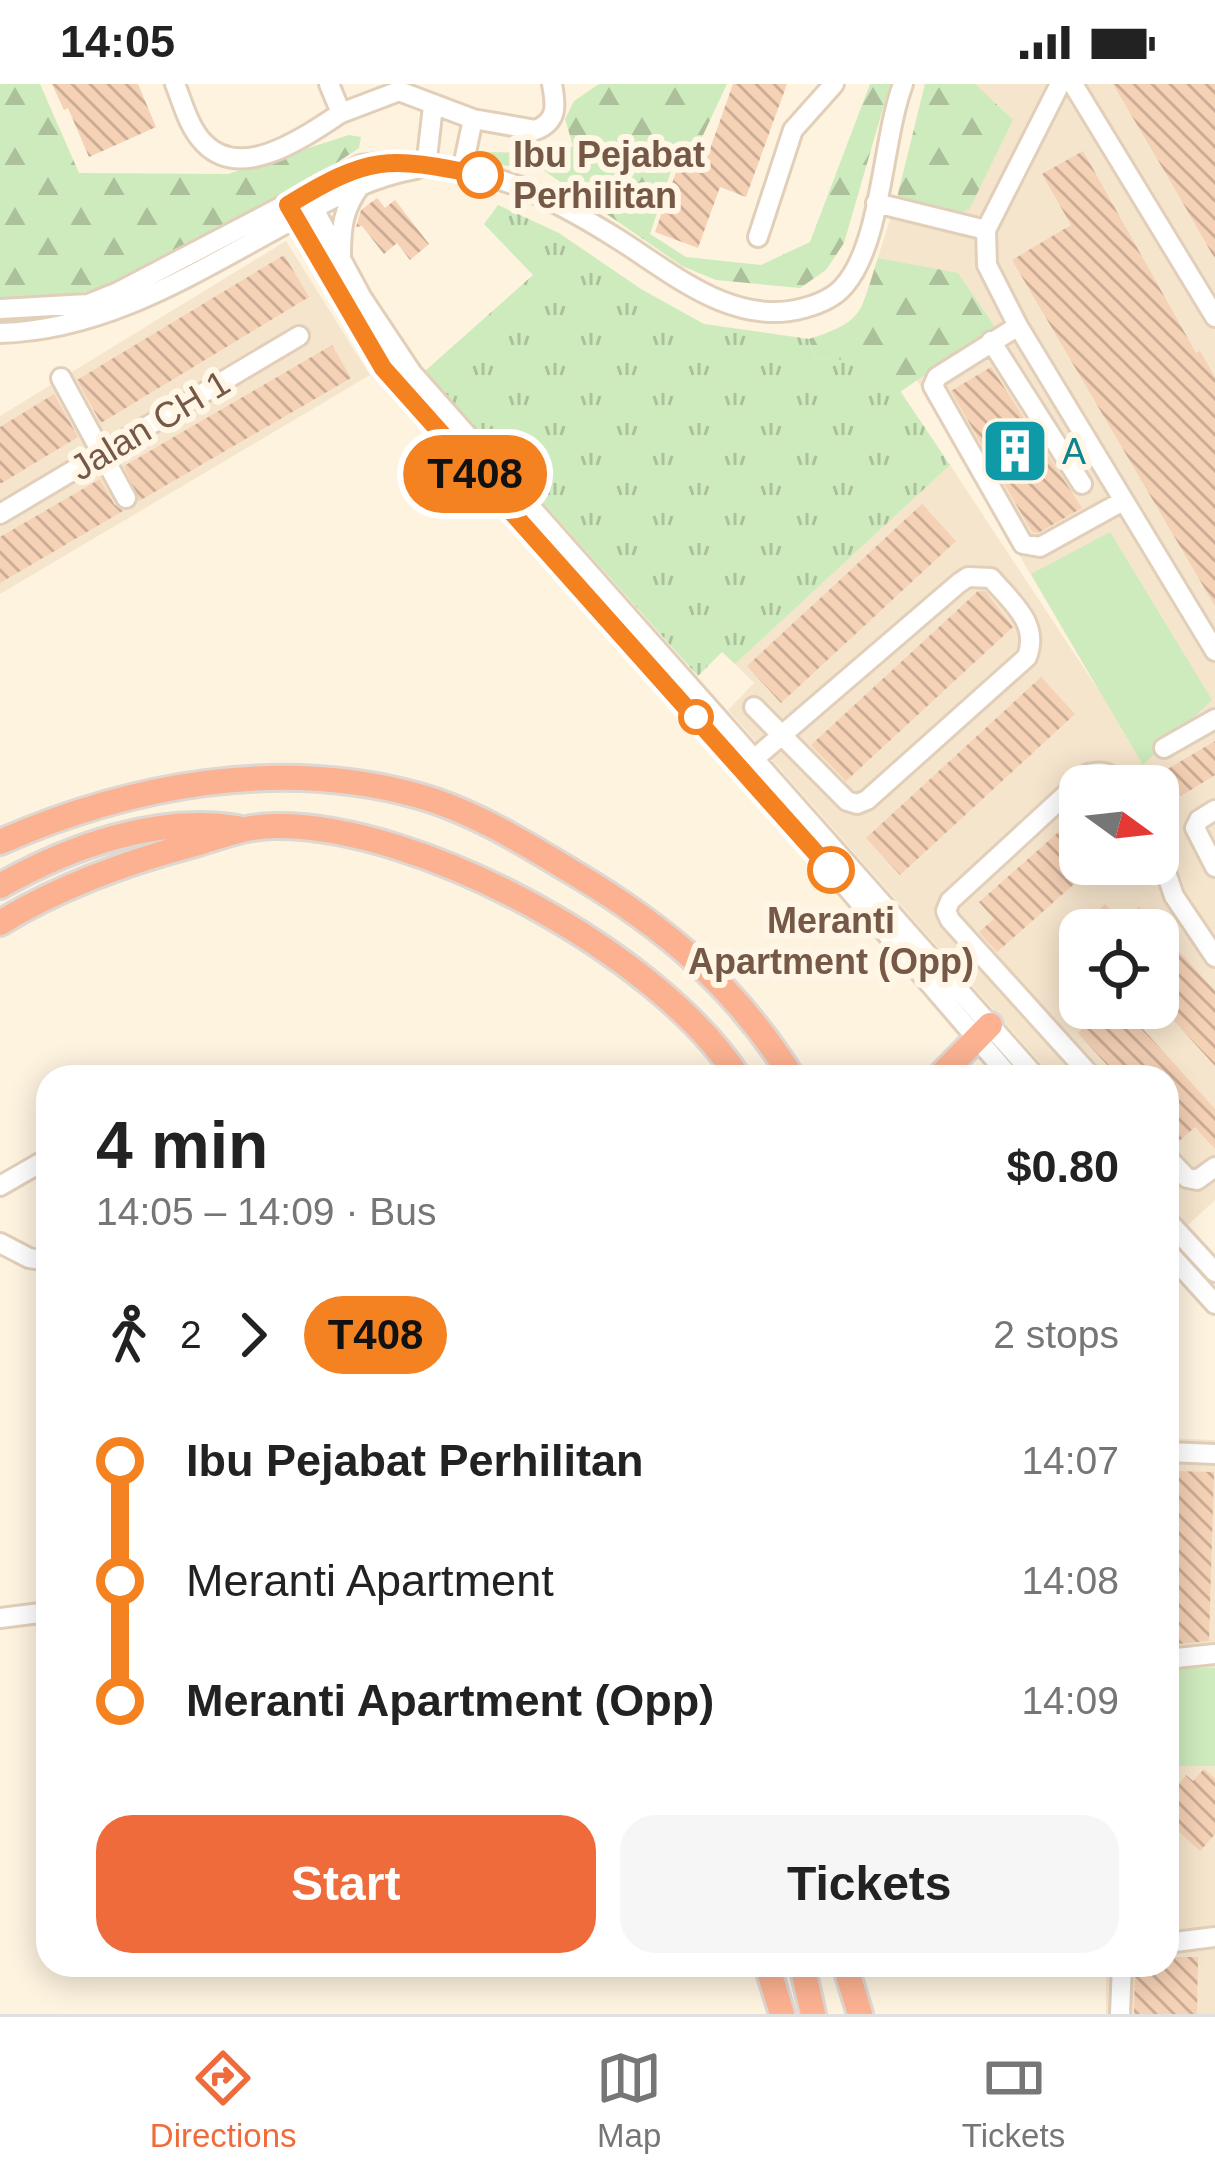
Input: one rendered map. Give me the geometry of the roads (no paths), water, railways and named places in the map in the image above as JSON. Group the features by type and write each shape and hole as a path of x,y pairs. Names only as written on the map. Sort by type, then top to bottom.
{"highway":[{"path":"0,842 66,813 230,778 316,779 420,796 517,839 662,928 724,987 783,1065"},
{"path":"0,886 106,840 201,822 240,829"},
{"path":"0,923 38,900 100,875 240,829 278,826 322,831 418,852 521,898 598,943 668,1000 727,1065"},
{"path":"956,1065 990,1040"},
{"path":"771,1977 782,2014"},
{"path":"805,1977 813,2014"},
{"path":"848,1977 860,2014"}],"street":[{"path":"175,84 200,140 224,156 239,158 278,148 341,113 399,91 473,119 536,130 545,127 556,106 552,84"},
{"path":"329,84 341,113"},
{"path":"758,237 793,130 834,84"},
{"path":"0,333 43,332 123,310 301,206 361,165 395,160 506,182 554,202 722,302 764,312 807,307 844,287 856,268 875,203 891,115 903,84"},
{"path":"1060,84 986,230 987,265 1018,326 1213,643"},
{"path":"1073,84 1215,317"},
{"path":"426,167 433,106"},
{"path":"462,172 473,119"},
{"path":"0,309 88,304 301,206 364,181 426,167"},
{"path":"354,302 341,260 341,224 347,203 364,181"},
{"path":"875,203 986,230"},
{"path":"301,206 341,260"},
{"path":"301,206 354,302 553,547 990,1040 1021,1065"},
{"path":"1018,326 938,377 933,386 1023,544 1040,547 1123,501"},
{"name":"Jalan CH 1","path":"0,514 299,336"},
{"path":"991,341 1082,484"},
{"path":"61,378 126,498"},
{"path":"749,763 781,737 968,577 991,578 1030,626 1032,643 1027,657 857,804 847,802 781,737 754,707"},
{"path":"1164,748 1215,719"},
{"path":"1059,801 950,901 946,911 1081,1065"},
{"path":"1215,810 1199,820 1195,829 1215,867"},
{"path":"1170,885 1215,957"},
{"path":"990,1040 1018,998"},
{"path":"990,1040 1032,1014"},
{"path":"990,1040 1004,1065"},
{"path":"0,1186 36,1165"},
{"path":"1179,1170 1197,1180 1215,1167"},
{"path":"1179,1233 1215,1272"},
{"path":"0,1243 36,1259"},
{"path":"1179,1264 1215,1304"},
{"path":"1179,1452 1215,1454"},
{"path":"0,1618 36,1614"},
{"path":"1179,1658 1215,1654"},
{"path":"1179,1942 1215,1937"},
{"path":"1120,2014 1122,1977"}],"place":[{"name":"Ibu Pejabat Perhilitan","path":"480,175"},
{"name":"A","path":"1015,451"},
{"name":"Meranti Apartment (Opp)","path":"831,870"}]}
